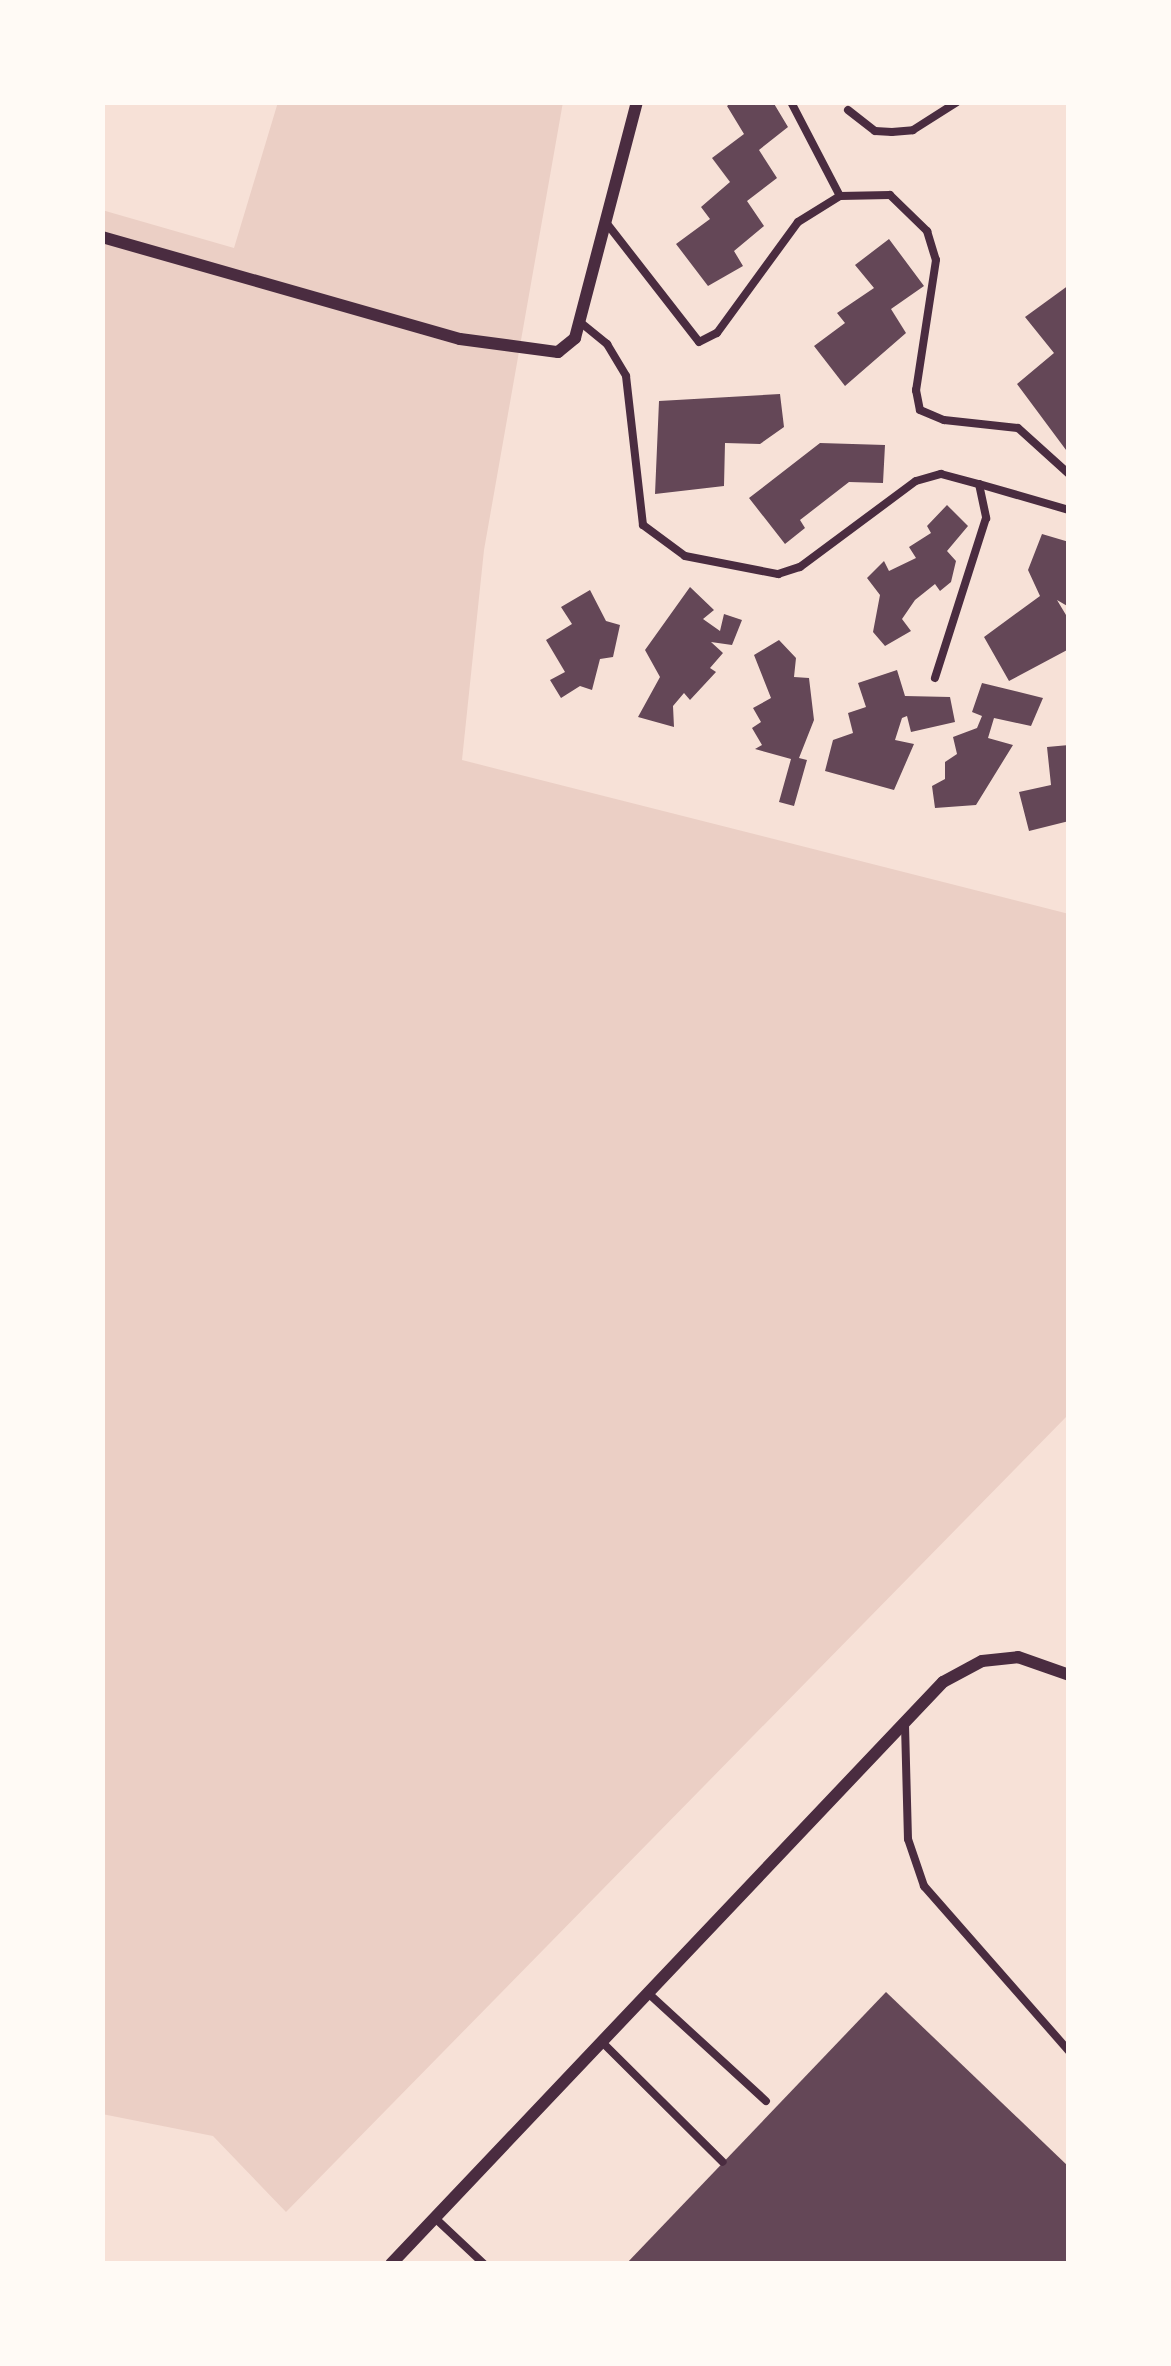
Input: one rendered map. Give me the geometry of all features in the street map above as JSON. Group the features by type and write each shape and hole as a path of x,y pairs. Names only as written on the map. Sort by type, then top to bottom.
{"street":[{"path":"102,237 534,353 566,348 580,322 608,225 637,102"},
{"path":"392,2264 904,1718 982,1661 1036,1659 1069,1676"}],"lane":[{"path":"791,102 840,196"},
{"path":"848,110 875,130 892,132 913,130 957,102"},
{"path":"608,225 699,341 717,333 798,222 840,196 890,195 934,247 916,390 920,410 1018,428 1069,474"},
{"path":"580,322 607,344 626,376 643,525 685,556 778,574 800,567 916,481 941,474 1069,510"},
{"path":"935,678 986,518 979,484"},
{"path":"904,1718 908,1839 925,1886 1069,2050"},
{"path":"648,1994 766,2101"},
{"path":"602,2042 723,2162"},
{"path":"435,2218 484,2264"}],"shaded area":[{"path":"278,102 563,102 484,550 462,760 1069,914 1069,1414 286,2212 213,2136 102,2114 102,210 234,248"}],"building":[{"path":"773,102 788,127 759,150 777,178 747,201 764,226 734,251 743,266 708,286 676,244 710,219 701,207 730,182 712,158 744,134 727,106"},
{"path":"889,239 924,286 891,309 906,333 845,386 814,346 845,323 837,313 874,288 855,265"},
{"path":"1069,285 1069,454 1017,384 1054,353 1025,317"},
{"path":"780,394 784,427 760,444 725,443 724,486 655,494 659,401"},
{"path":"820,443 885,445 883,483 849,482 800,520 805,528 785,544 749,498"},
{"path":"947,505 968,526 947,551 956,561 951,582 940,591 935,584 915,600 902,619 911,631 885,646 873,632 880,595 867,578 884,561 889,571 916,558 909,547 931,533 927,526"},
{"path":"1042,534 1069,542 1069,607 1057,600 1069,620 1069,649 1009,681 984,637 1040,596 1028,570"},
{"path":"690,587 714,610 703,619 720,631 724,614 742,620 732,645 711,642 723,653 710,668 716,672 690,700 684,693 673,706 674,727 638,717 660,677 645,650"},
{"path":"590,590 606,621 620,625 613,657 600,659 592,690 580,686 561,698 550,680 565,672 546,640 572,624 561,607"},
{"path":"779,640 796,658 794,677 809,678 814,720 799,758 807,760 794,806 779,802 791,759 755,749 762,745 752,728 761,722 753,708 771,698 754,655"},
{"path":"897,670 905,696 950,697 955,722 911,732 907,716 902,718 895,740 914,744 894,790 825,771 833,740 853,733 848,713 866,707 858,683"},
{"path":"982,683 1043,698 1031,726 994,718 988,738 1013,745 976,805 935,808 932,786 945,779 945,762 957,754 953,737 977,728 982,716 972,712"},
{"path":"1069,745 1069,821 1029,831 1019,792 1051,785 1047,747"},
{"path":"886,1992 1069,2167 1069,2264 626,2264"}]}
